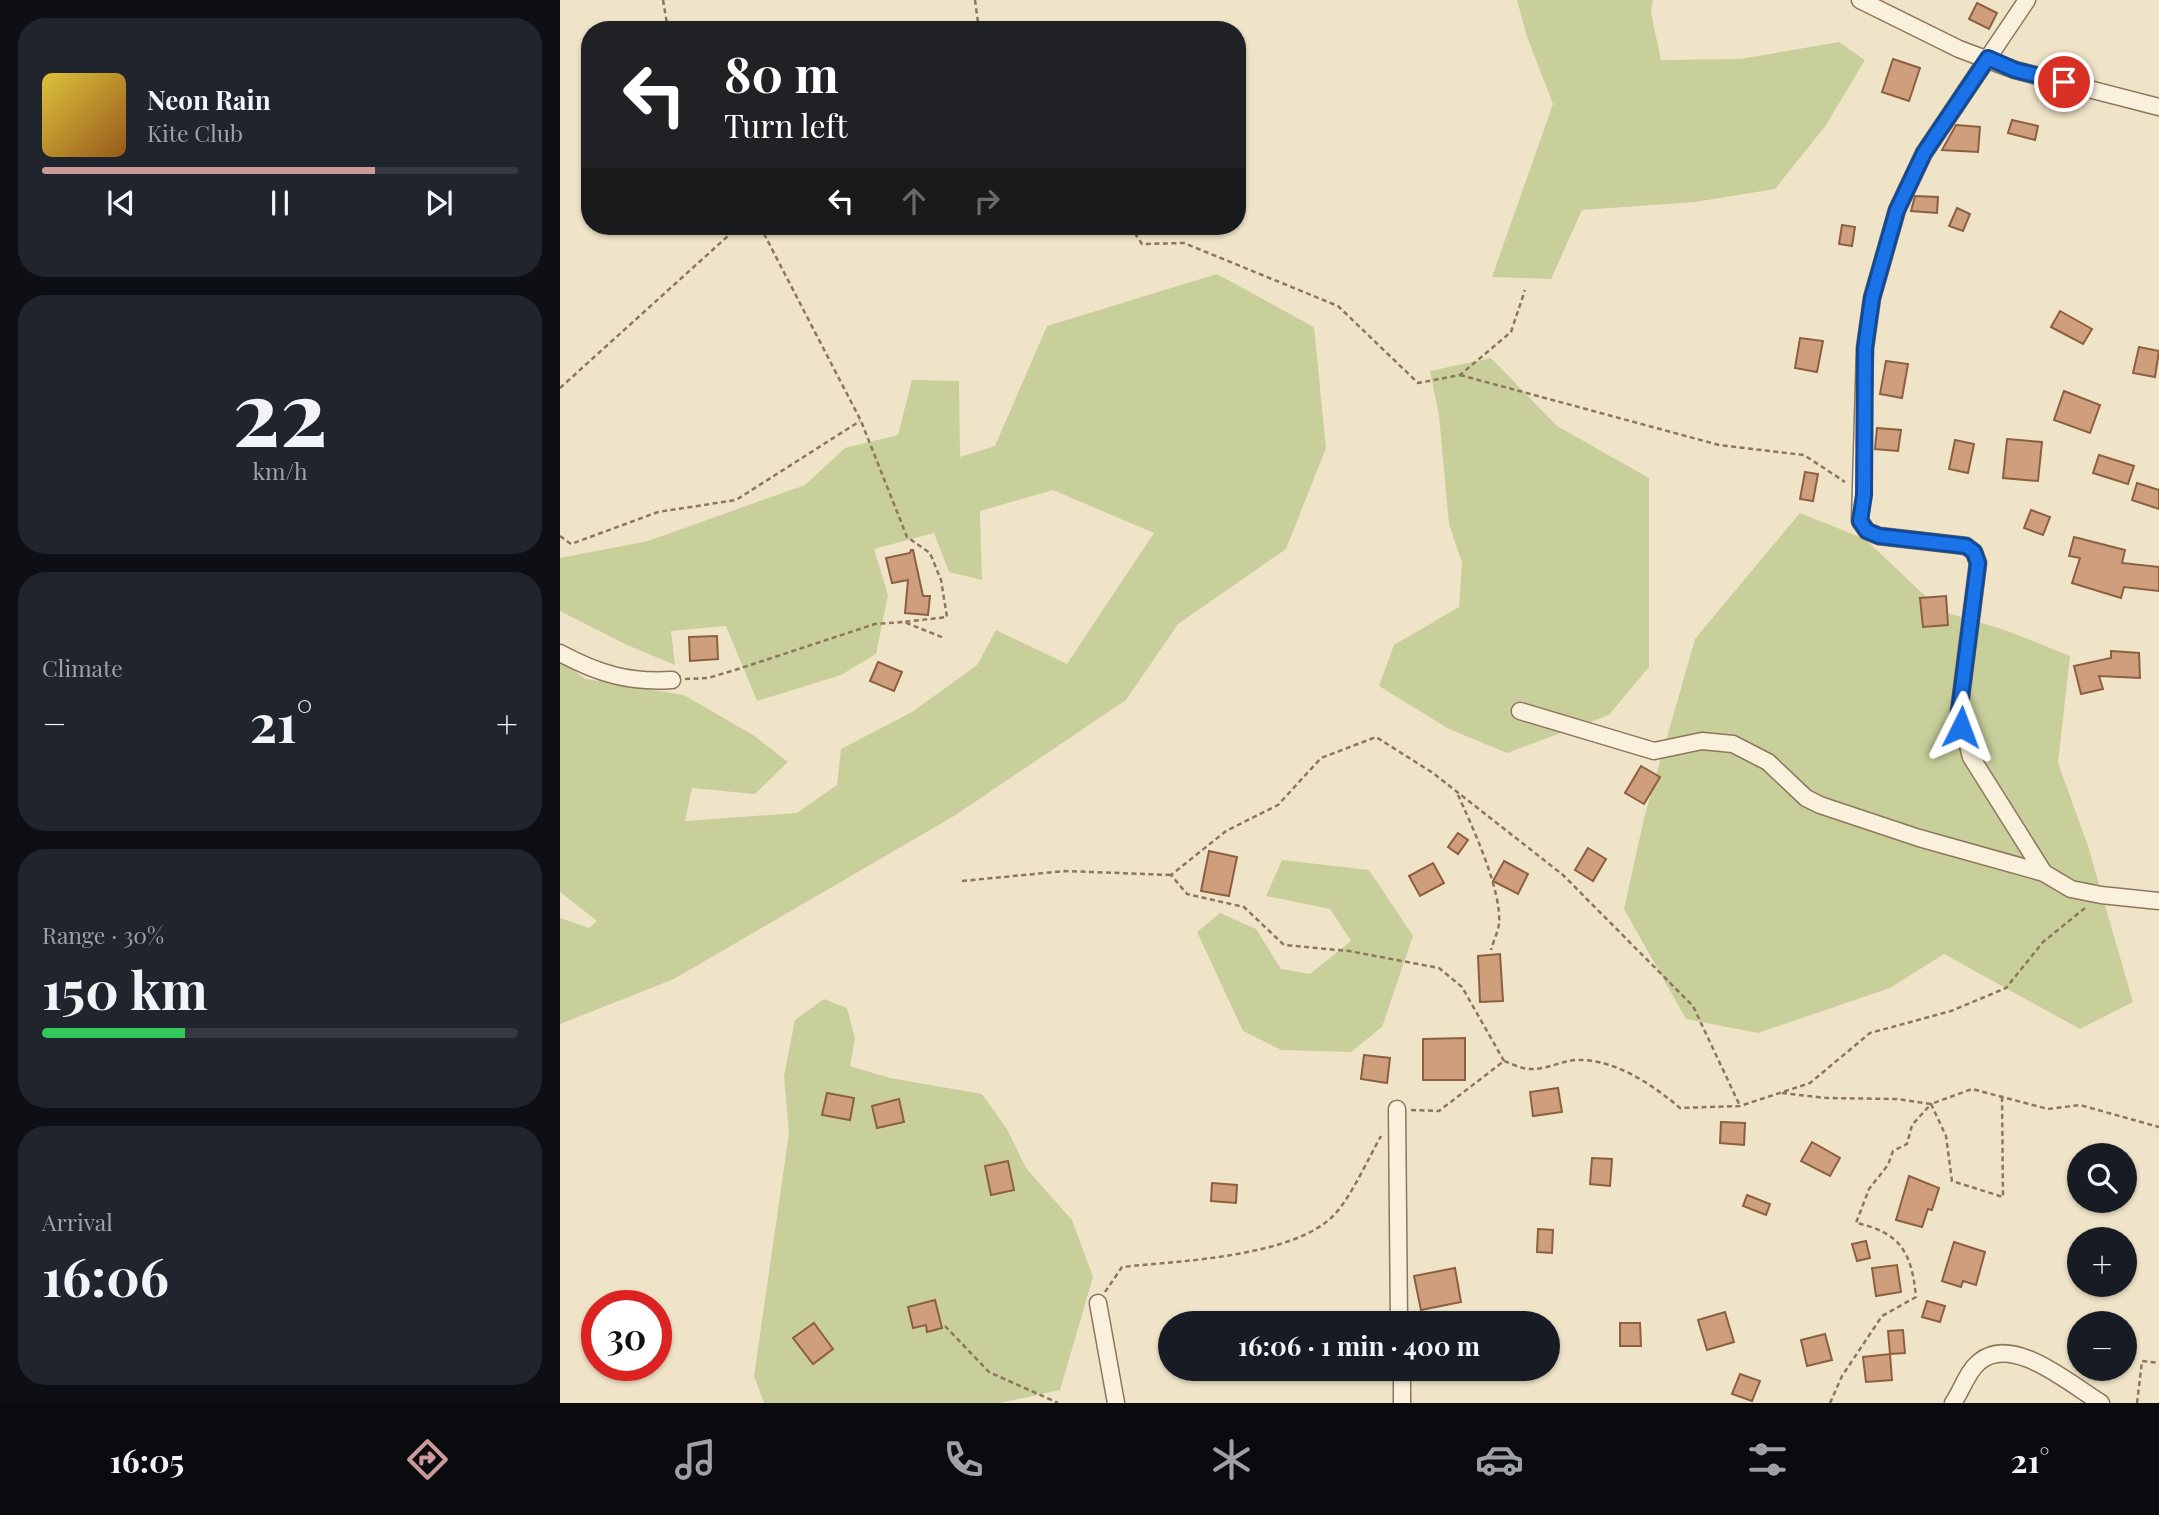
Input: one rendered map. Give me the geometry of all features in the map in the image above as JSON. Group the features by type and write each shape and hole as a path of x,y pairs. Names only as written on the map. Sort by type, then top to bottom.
{"street":[{"path":"1860,0 1959,49 2015,70 2159,107"},
{"path":"2027,0 1924,153 1897,210 1872,298 1865,348 1864,495 1860,521 1867,531 1879,536 1966,546 1974,552 1978,563 1959,712 1961,727 1971,757 2044,873"},
{"path":"560,653 606,675 643,682 671,680"},
{"path":"1520,711 1654,751 1702,741 1733,744 1768,762 1806,797 1820,805 1919,838 2044,873 2071,888 2101,895 2159,901"},
{"path":"1397,1110 1399,1311"},
{"path":"1098,1303 1116,1403"},
{"path":"1953,1403 1973,1368 1982,1359 2001,1352 2015,1353 2101,1403"},
{"path":"1402,1381 1402,1403"}],"path":[{"path":"663,0 666,21"},
{"path":"975,0 978,21"},
{"path":"560,388 729,235"},
{"path":"671,680 708,678 875,624 947,617 941,580 930,553 907,537 861,421 765,235"},
{"path":"1136,235 1142,244 1184,243 1338,306 1418,383 1460,374 1511,332 1525,290"},
{"path":"1460,374 1719,445 1804,455 1864,495"},
{"path":"560,536 571,544 658,512 736,500 861,421"},
{"path":"904,622 944,638"},
{"path":"962,881 1065,871 1171,874 1226,831 1278,805 1321,758 1376,737 1456,792 1563,875 1693,1006 1741,1106"},
{"path":"1456,792 1484,854 1493,892 1499,923 1491,950"},
{"path":"1171,874 1187,894 1244,907 1284,945 1349,951 1439,968 1462,986 1504,1061 1529,1069 1575,1060 1595,1060 1655,1087 1680,1108 1741,1106 1810,1083 1870,1033 1951,1011 2006,988 2043,942 2101,895"},
{"path":"1397,1110 1439,1111 1504,1061"},
{"path":"1830,1403 1842,1376 1882,1315 1916,1297 1913,1265 1894,1237 1874,1227 1856,1223 1869,1189 1888,1165 1893,1151 1907,1144 1912,1125 1931,1104 1972,1089 2002,1094 2048,1109 2080,1105 2159,1127"},
{"path":"1778,1093 1826,1098 1897,1099 1931,1104"},
{"path":"1931,1104 1946,1136 1952,1181 2003,1197 2002,1094"},
{"path":"1098,1303 1122,1268 1206,1258 1302,1238 1335,1215 1383,1133"},
{"path":"945,1326 989,1371 1058,1403"},
{"path":"2137,1403 2142,1361 2159,1363"}],"green space":[{"path":"1517,0 1653,0 1651,13 1661,60 1740,59 1839,42 1865,60 1826,125 1775,189 1695,202 1582,210 1551,279 1492,277 1553,104 1527,37"},
{"path":"1217,274 1314,327 1326,448 1286,549 1178,624 1126,700 954,816 674,979 560,1024 560,918 589,928 597,921 560,892 560,660 585,679 684,695 753,735 788,762 755,794 692,788 685,821 797,813 837,785 841,749 912,712 977,665 996,630 1067,664 1154,533 1053,490 980,511 982,580 949,572 934,533 874,549 888,595 876,654 841,675 757,701 726,626 671,631 675,665 627,645 560,611 560,558 648,541 805,485 845,448 898,435 912,380 959,381 960,457 995,446 1047,326"},
{"path":"1491,358 1557,426 1649,478 1649,667 1609,715 1507,753 1449,729 1379,686 1394,645 1459,607 1462,563 1449,524 1439,415 1430,371"},
{"path":"1800,513 1865,539 1941,611 2005,630 2070,656 2058,763 2088,846 2133,1002 2080,1029 1944,954 1890,988 1758,1033 1686,1019 1624,909 1644,818 1695,639"},
{"path":"1282,860 1369,870 1413,936 1382,1027 1351,1052 1281,1050 1243,1031 1197,932 1220,913 1256,929 1281,969 1310,974 1351,941 1330,909 1266,896"},
{"path":"824,999 847,1008 855,1038 850,1066 890,1078 982,1094 1007,1129 1026,1168 1072,1220 1093,1277 1060,1390 999,1403 764,1403 754,1376 789,1133 784,1076 795,1020"}],"building":[{"path":"1977,3 1997,13 1989,29 1969,19"},
{"path":"1893,59 1920,68 1909,101 1882,92"},
{"path":"2012,120 2038,126 2035,140 2008,133"},
{"path":"1956,125 1980,127 1978,152 1942,150"},
{"path":"1915,196 1938,197 1937,213 1911,211"},
{"path":"1957,208 1970,214 1963,231 1949,226"},
{"path":"1842,225 1855,227 1852,246 1839,244"},
{"path":"2060,311 2092,329 2083,344 2051,327"},
{"path":"1800,338 1823,341 1817,372 1795,368"},
{"path":"2139,347 2159,351 2155,377 2133,373"},
{"path":"1886,361 1908,364 1902,398 1880,394"},
{"path":"2064,391 2100,405 2090,433 2054,420"},
{"path":"1877,428 1901,430 1898,451 1875,449"},
{"path":"2007,439 2042,442 2038,481 2003,478"},
{"path":"1955,440 1974,444 1968,473 1949,469"},
{"path":"2099,455 2134,466 2128,484 2093,473"},
{"path":"1805,472 1818,474 1813,501 1800,499"},
{"path":"2137,483 2159,490 2159,509 2132,500"},
{"path":"2031,510 2050,517 2043,535 2024,528"},
{"path":"2074,537 2125,550 2122,563 2159,567 2159,591 2124,587 2121,598 2072,583 2080,558 2069,556"},
{"path":"911,550 923,596 930,596 928,615 905,613 908,580 892,583 886,558 910,553"},
{"path":"1946,596 1948,625 1923,627 1920,598"},
{"path":"717,636 718,659 690,661 689,637"},
{"path":"2111,651 2139,653 2140,678 2099,676 2103,689 2081,694 2074,666 2111,658"},
{"path":"878,662 902,672 894,691 870,681"},
{"path":"1641,766 1660,777 1644,804 1625,793"},
{"path":"1458,833 1468,840 1458,854 1448,847"},
{"path":"1588,848 1606,859 1593,881 1575,870"},
{"path":"1209,851 1237,857 1229,896 1201,891"},
{"path":"1504,861 1528,874 1518,894 1493,881"},
{"path":"1433,863 1444,883 1420,896 1409,876"},
{"path":"1500,954 1503,1001 1480,1002 1478,956"},
{"path":"1465,1038 1465,1080 1423,1080 1423,1039"},
{"path":"1364,1055 1390,1058 1387,1083 1361,1079"},
{"path":"1558,1088 1562,1112 1533,1116 1530,1092"},
{"path":"827,1093 854,1098 850,1120 822,1115"},
{"path":"899,1099 904,1122 877,1128 872,1106"},
{"path":"1721,1122 1745,1123 1744,1145 1720,1143"},
{"path":"1812,1142 1840,1158 1830,1176 1801,1161"},
{"path":"1592,1158 1612,1159 1610,1186 1590,1184"},
{"path":"1008,1161 1014,1190 991,1195 985,1166"},
{"path":"1909,1176 1939,1188 1932,1210 1928,1209 1922,1227 1896,1220"},
{"path":"1212,1183 1237,1185 1236,1203 1211,1201"},
{"path":"1747,1195 1770,1204 1766,1215 1743,1206"},
{"path":"1538,1229 1553,1230 1552,1253 1537,1252"},
{"path":"1866,1241 1870,1258 1857,1261 1852,1244"},
{"path":"1954,1242 1985,1252 1976,1285 1963,1281 1961,1287 1942,1281"},
{"path":"1897,1265 1901,1292 1876,1296 1872,1268"},
{"path":"1455,1268 1461,1302 1421,1310 1414,1276"},
{"path":"935,1300 942,1328 927,1332 926,1325 913,1328 908,1307"},
{"path":"1927,1301 1945,1306 1940,1322 1922,1317"},
{"path":"1725,1312 1734,1342 1707,1350 1698,1320"},
{"path":"814,1323 833,1349 813,1364 793,1338"},
{"path":"1620,1323 1640,1323 1641,1346 1620,1346"},
{"path":"1903,1330 1905,1353 1890,1354 1888,1331"},
{"path":"1825,1334 1832,1360 1807,1366 1801,1340"},
{"path":"1890,1354 1892,1380 1866,1382 1863,1357"},
{"path":"1740,1374 1760,1381 1752,1401 1732,1394"}],"route":[{"path":"1961,727 1959,712 1978,563 1974,552 1966,546 1879,536 1867,531 1860,521 1864,495 1865,348 1872,298 1897,210 1924,153 1988,58 2015,70 2064,82"}]}
